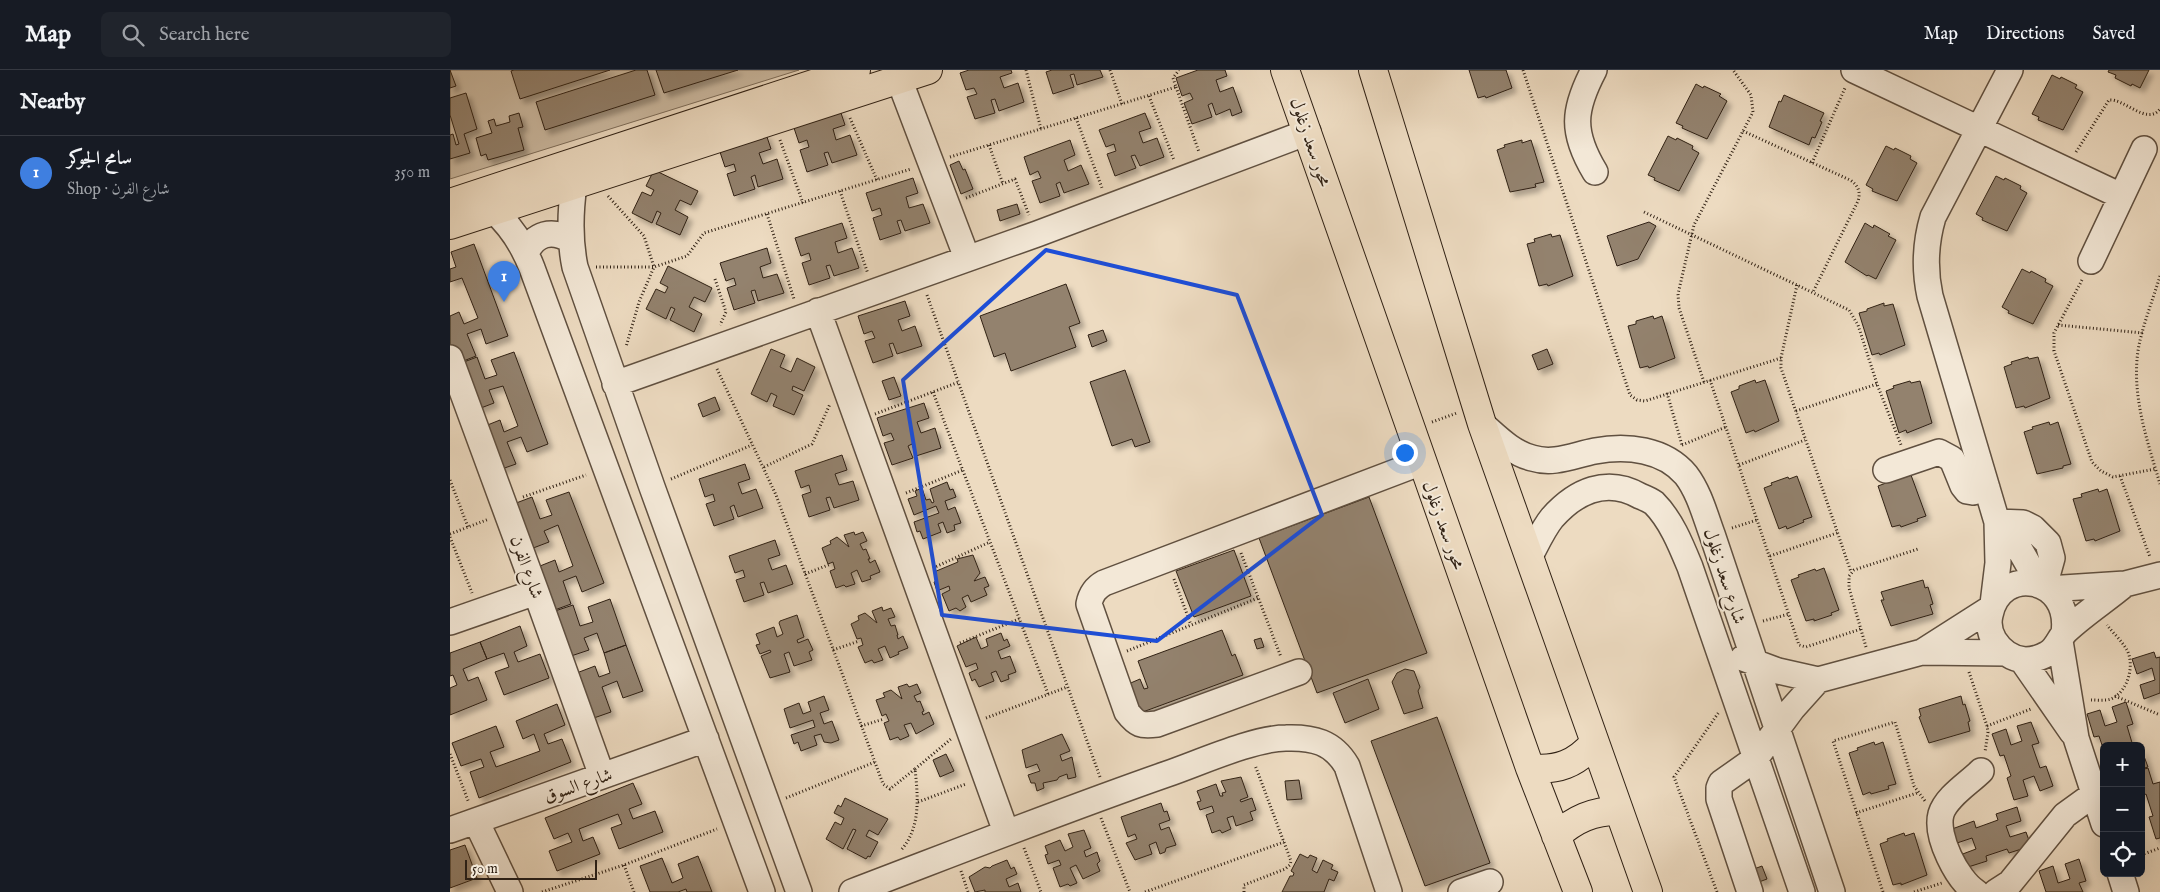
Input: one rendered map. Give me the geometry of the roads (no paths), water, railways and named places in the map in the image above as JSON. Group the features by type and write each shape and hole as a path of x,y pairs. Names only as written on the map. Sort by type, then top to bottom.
{"main road":[{"path":"450,202 815,76 856,70"},
{"path":"450,225 928,70"},
{"path":"1373,70 1479,415 1648,892"},
{"name":"محور سعد زغلول","path":"1290,73 1308,132 1410,430 1530,768 1578,892"},
{"path":"1530,768 1545,770 1573,763 1594,743"},
{"path":"1556,836 1578,819 1598,812 1618,811"}],"street":[{"path":"1594,70 1584,89 1577,110 1578,131 1584,153 1595,172"},
{"path":"2010,70 1934,217 1929,232 1925,264 1930,296 1997,522 1998,563 1989,618 1993,638 2061,702"},
{"path":"1850,78 1978,129 2121,196"},
{"path":"899,79 967,258"},
{"path":"615,384 1110,208 1308,132"},
{"path":"2091,261 2144,148"},
{"path":"583,182 571,206 570,240 575,267 615,384 799,892"},
{"path":"494,211 512,230 526,253 762,892"},
{"path":"526,253 530,244 545,234 554,233 570,240"},
{"path":"809,314 842,377 986,776 1011,830"},
{"name":"شارع الفرن","path":"450,358 602,776"},
{"name":"شارع سعد زغلول","path":"1479,415 1521,454 1544,461 1620,448 1641,450 1658,454 1686,476 1694,489 1712,534 1832,892"},
{"path":"1897,466 1932,453 1946,454 1956,465 1962,486 1967,491 1974,492 1987,488"},
{"path":"1294,674 1157,724 1143,726 1134,721 1127,712 1089,604 1093,591 1104,583 1422,462"},
{"name":"شارع سعد زغلول","path":"1529,558 1551,520 1565,505 1586,492 1609,485 1629,489 1653,503 1671,527 1690,567 1802,892"},
{"path":"1997,522 2016,543 2044,587 2057,597 2063,608 2066,621 2062,637 2061,702 2076,738 2100,812"},
{"path":"1718,647 1791,675 1818,680 1922,652 1992,606 1998,596 2013,585 2022,583 2044,587 2126,584 2158,575"},
{"path":"1922,652 1962,653 2031,660 2048,654 2062,637 2094,608 2126,584"},
{"path":"450,622 536,592"},
{"path":"1750,892 1718,794 1719,788 1725,778 1755,759 1818,680"},
{"path":"852,892 955,854 1011,830 1248,746 1284,738 1301,738 1331,746 1347,766 1389,892"},
{"name":"شارع السوق","path":"450,830 706,740"},
{"path":"1968,884 1954,868 1940,830 1942,814 1948,802 1981,772"},
{"path":"2002,890 2010,883 2065,815 2094,794"},
{"path":"476,821 510,892"},
{"path":"2121,877 2126,892"},
{"path":"1461,892 1490,882"}],"place":[{"name":"سامح الجوكر","path":"504,302"}]}
